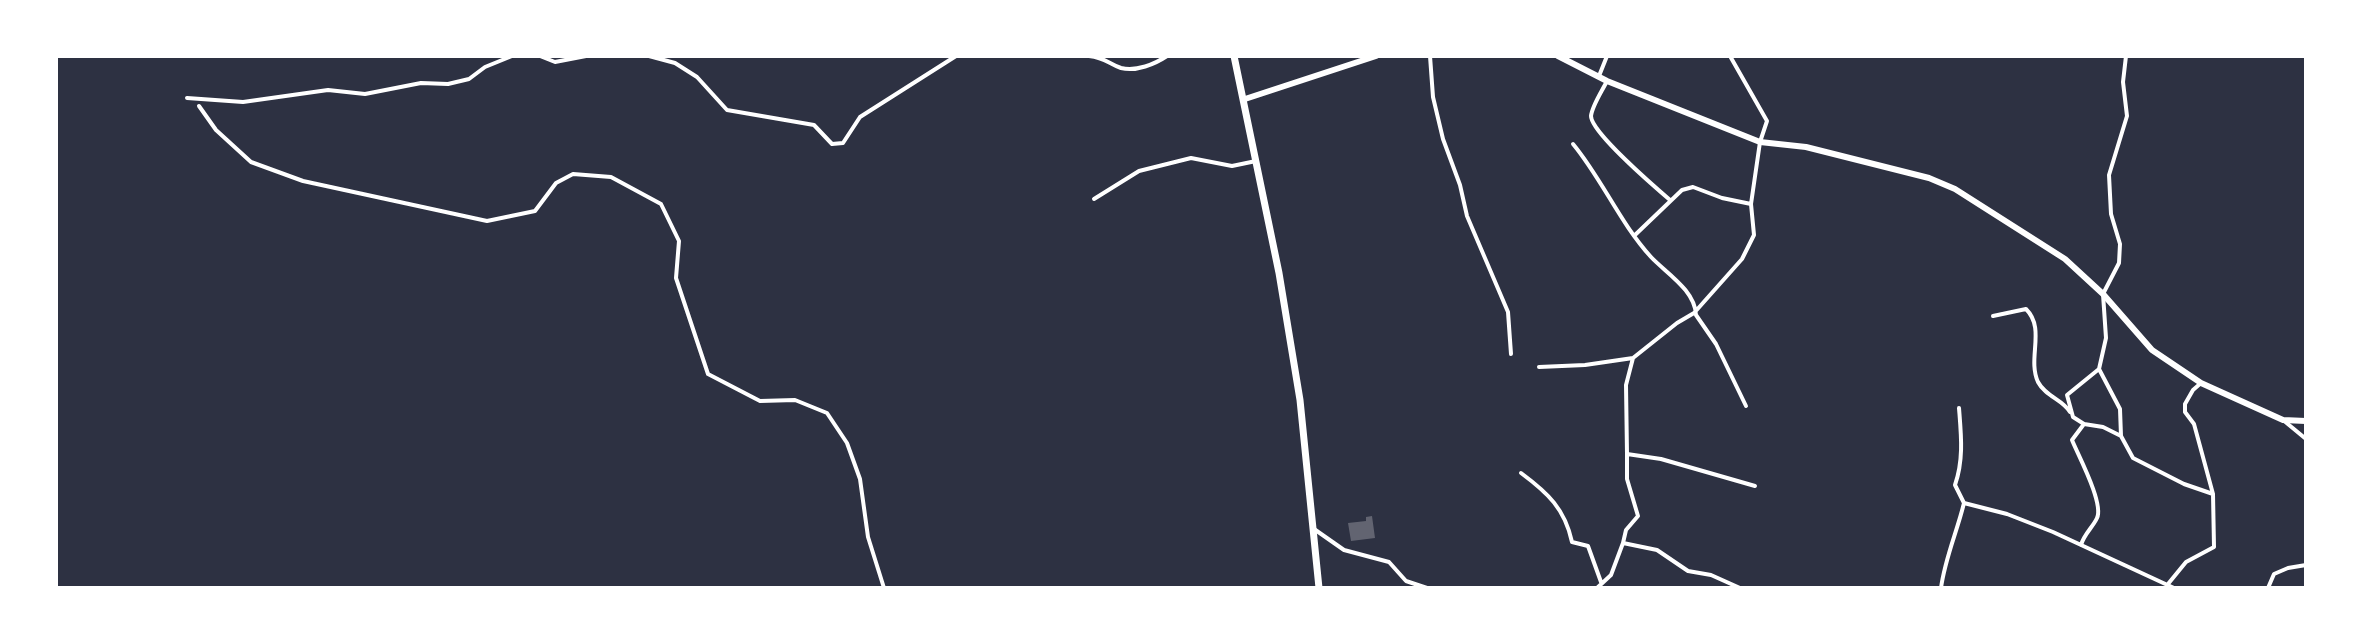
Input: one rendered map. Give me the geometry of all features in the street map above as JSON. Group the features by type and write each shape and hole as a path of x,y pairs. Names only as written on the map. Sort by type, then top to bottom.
{"highway":[{"path":"1234,56 1245,99 1246,119 1300,400 1319,588"}],"main road":[{"path":"1245,99 1376,56"},
{"path":"1558,56 1607,81 1760,142 1806,147 1942,183 1978,202 2065,259 2103,294 2152,350 2201,383 2283,420 2306,421"}],"street":[{"path":"187,98 243,102 328,90 365,94 421,83 448,84 469,79 485,67 512,56"},
{"path":"540,56 555,62 586,56"},
{"path":"649,56 675,63 697,77 727,110 814,125 832,144 843,143 860,117 956,56"},
{"path":"1089,56 1103,57 1121,68 1136,69 1167,56"},
{"path":"1430,56 1433,97 1443,139 1460,185 1467,216 1508,312 1511,354"},
{"path":"1599,76 1607,56"},
{"path":"1539,367 1633,358 1677,323 1690,317 1727,277 1749,247 1755,225 1751,204 1760,142 1767,121 1730,56"},
{"path":"2073,417 2067,395 2099,369 2106,338 2103,294 2119,263 2120,244 2111,214 2109,175 2127,116 2123,82 2126,56"},
{"path":"1607,81 1591,114 1594,124 1626,161 1670,200"},
{"path":"199,106 216,130 251,162 303,181 487,221 535,211 556,183 573,174 611,177 661,204 679,241 676,278 708,374 760,401 795,400 827,413 847,443 860,479 868,537 884,588"},
{"path":"1573,144 1594,170 1617,211 1650,256 1678,282 1696,309 1696,315 1716,344 1746,406"},
{"path":"1094,199 1139,171 1165,164 1191,158 1232,166 1256,161"},
{"path":"1635,235 1682,190 1693,187 1751,204"},
{"path":"1993,316 2026,309 2034,317 2036,340 2033,359 2038,381 2049,397 2065,404 2073,417 2084,424 2103,427 2121,436"},
{"path":"1597,588 1611,575 1626,530 1638,516 1627,479 1626,385 1633,358"},
{"path":"2099,369 2120,409 2121,436 2133,458 2196,490 2213,494"},
{"path":"2168,584 2186,562 2214,547 2213,494 2194,424 2185,412 2185,404 2201,383"},
{"path":"1941,588 1945,559 1954,542 1964,503 1955,485 1960,470 1959,408"},
{"path":"2283,420 2306,439"},
{"path":"2081,545 2097,517 2093,487 2072,440 2084,424"},
{"path":"1627,454 1661,459 1755,486"},
{"path":"1521,473 1543,489 1567,520 1572,542 1588,546 1601,582"},
{"path":"1964,503 2007,514 2174,588"},
{"path":"1314,529 1344,550 1389,562 1406,581 1427,588"},
{"path":"1623,543 1657,550 1688,571 1711,575 1740,588"},
{"path":"2268,588 2274,574 2306,565"}],"building":[{"path":"1372,516 1375,538 1351,541 1348,523 1366,521 1366,517"}]}
